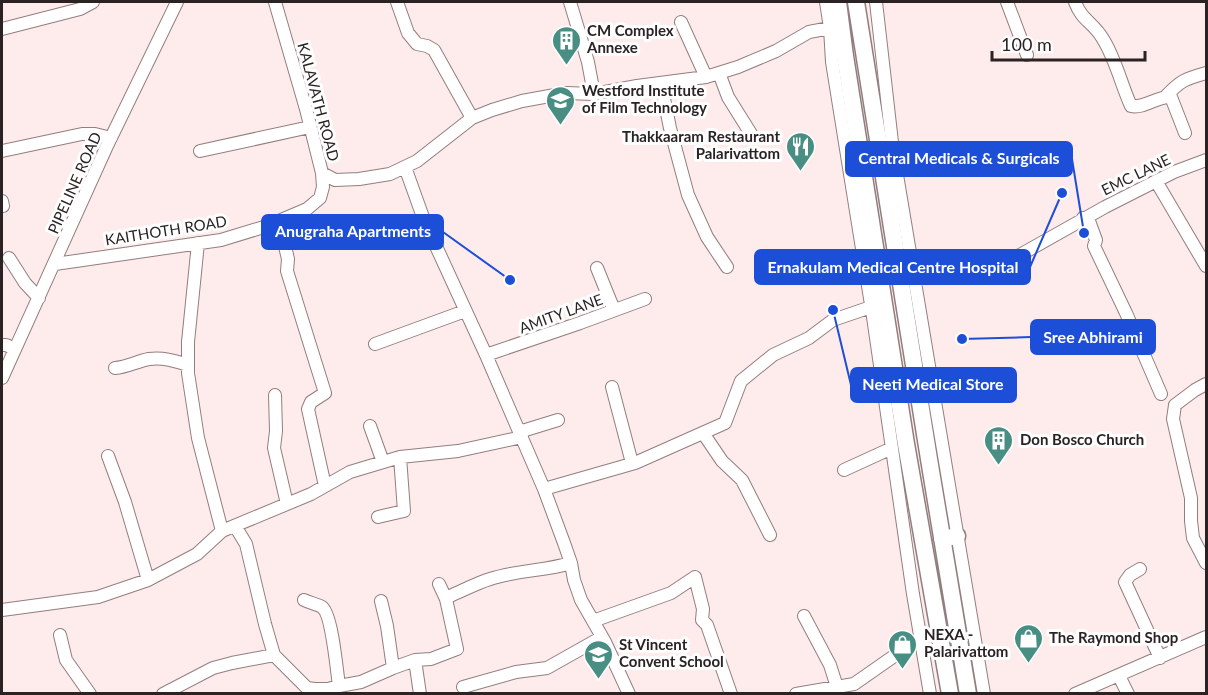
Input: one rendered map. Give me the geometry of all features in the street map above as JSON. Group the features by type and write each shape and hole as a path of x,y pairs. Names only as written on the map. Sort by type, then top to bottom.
{"highway":[{"path":"838,2 906,444 950,693"},
{"path":"856,2 907,276 950,537 968,693"},
{"path":"880,274 907,276"}],"street":[{"path":"2,29 80,9 93,2"},
{"name":"PIPELINE ROAD","path":"2,378 111,138 177,2"},
{"name":"KALAVATH ROAD","path":"275,2 322,173 335,180 390,174 417,161 472,118 492,110 522,101 566,93 594,94 712,75 776,51 809,32 830,28"},
{"path":"397,2 408,33 417,44 434,50 472,118"},
{"path":"570,2 588,62 594,94"},
{"path":"826,2 832,62 930,693"},
{"path":"876,2 907,276"},
{"path":"1007,2 1028,55"},
{"path":"1075,2 1083,18 1095,27 1105,42 1131,106 1136,107 1171,97 1185,133"},
{"path":"681,22 712,75 753,137"},
{"path":"1165,97 1185,79 1206,73"},
{"path":"661,84 688,195 707,237 727,267"},
{"path":"200,151 310,127"},
{"path":"2,151 82,134 111,138"},
{"name":"EMC LANE","path":"907,276 995,269 1083,218 1174,172 1206,160"},
{"path":"405,167 424,220 544,489 571,563 581,600 629,693"},
{"name":"KAITHOTH ROAD","path":"55,264 221,240 279,221 307,209 320,198 323,187 322,173"},
{"path":"1156,181 1206,266"},
{"path":"1083,218 1089,221 1096,240 1094,246 1161,394"},
{"path":"279,221 288,259 287,271 325,393 311,402 308,409 325,486"},
{"path":"198,243 188,342 188,365 198,438 222,531"},
{"path":"9,258 24,283 39,298"},
{"path":"597,268 614,310"},
{"name":"AMITY LANE","path":"486,355 645,299"},
{"path":"544,489 632,463 725,423 741,381 773,355 809,339 833,320 871,307"},
{"path":"375,344 465,311"},
{"path":"2,345 15,349"},
{"path":"115,368 160,358 188,365"},
{"path":"1206,384 1175,405 1173,419 1191,498 1193,538 1206,560"},
{"path":"612,387 632,463"},
{"path":"275,396 274,448 286,504"},
{"path":"2,610 98,597 148,580 196,554 222,531 286,504 350,472 400,457 458,451 520,435 558,420"},
{"path":"369,426 383,462"},
{"path":"703,432 722,461 742,480 770,535"},
{"path":"844,470 892,448"},
{"path":"108,456 125,502 148,580"},
{"path":"378,517 404,511 400,457"},
{"path":"235,526 246,544 274,655 307,688 328,689 362,682 416,660 431,659 457,649 446,599 439,584"},
{"path":"950,537 984,693"},
{"path":"446,599 491,578 557,568 571,563"},
{"path":"1140,569 1130,575 1125,582 1160,658"},
{"path":"593,621 671,592 694,578 703,609 702,620 707,625 731,693"},
{"path":"304,600 322,607 327,614 339,686"},
{"path":"381,601 393,668"},
{"path":"804,616 830,664 837,687"},
{"path":"60,635 66,660 90,693"},
{"path":"463,687 516,672 547,668 602,637"},
{"path":"1075,693 1206,637"},
{"path":"796,693 854,684 921,639"},
{"path":"163,693 213,668 274,655"},
{"path":"416,660 420,693"},
{"path":"1119,676 1128,693"}],"place":[{"name":"CM Complex Annexe","path":"566,66"},
{"name":"Westford Institute of Film Technology","path":"561,126"},
{"name":"Thakkaaram Restaurant Palarivattom","path":"801,172"},
{"name":"Ernakulam Medical Centre Hospital","path":"1062,193"},
{"name":"Central Medicals & Surgicals","path":"1084,233"},
{"name":"Anugraha Apartments","path":"510,280"},
{"name":"Neeti Medical Store","path":"833,310"},
{"name":"Sree Abhirami","path":"962,339"},
{"name":"Don Bosco Church","path":"999,466"},
{"name":"The Raymond Shop","path":"1028,664"},
{"name":"NEXA - Palarivattom","path":"903,670"},
{"name":"St Vincent Convent School","path":"598,680"}]}
